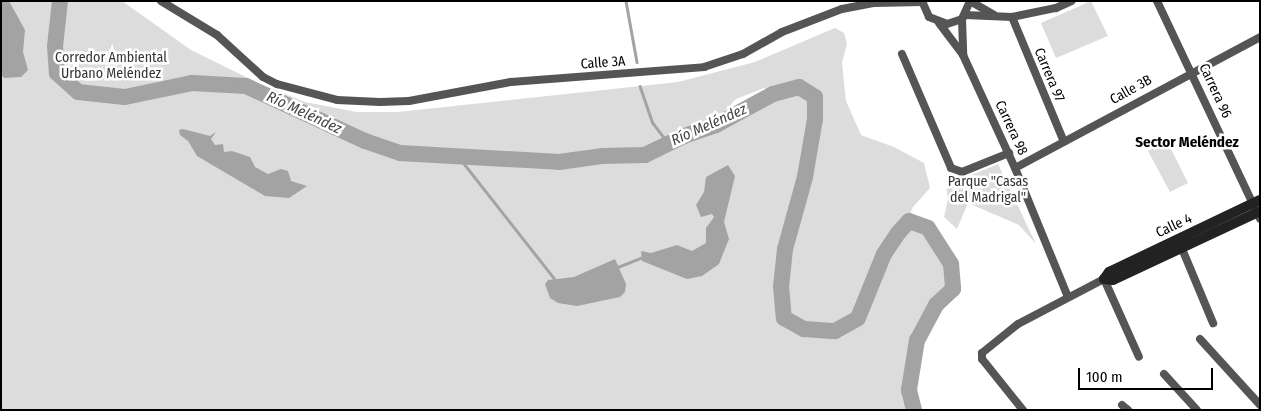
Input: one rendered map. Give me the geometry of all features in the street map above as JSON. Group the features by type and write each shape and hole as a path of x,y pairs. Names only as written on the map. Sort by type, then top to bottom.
{"street":[{"name":"Calle 3A","path":"161,1 217,35 263,77 277,84 337,100 409,101 510,82 704,67 743,54 782,32 842,9 874,3 922,2"},
{"path":"970,1 994,15"},
{"name":"Carrera 98","path":"962,55 963,17 970,1"},
{"path":"939,23 950,24 963,17 994,15 1012,17 1056,8 1072,1"},
{"name":"Carrera 96","path":"1157,1 1258,209"},
{"name":"Carrera 98","path":"922,2 927,15 939,23 962,55 1015,168 1068,297"},
{"name":"Carrera 97","path":"1012,17 1064,142"},
{"name":"Calle 3B","path":"1015,168 1192,71 1260,37"},
{"path":"902,54 951,168 962,172 1008,153"},
{"name":"Calle 4","path":"1023,410 982,359 982,353 1018,324 1068,297 1104,279 1113,280 1180,244 1258,209"},
{"path":"1180,244 1213,322"},
{"path":"1104,279 1139,357"},
{"path":"1200,339 1260,405"},
{"path":"1164,374 1197,410"}],"green space":[{"name":"Corredor Ambiental Urbano Meléndez","path":"1,1 122,1 191,50 260,84 305,102 357,112 398,112 678,82 755,62 835,28 844,33 847,44 842,63 846,101 861,135 894,147 924,163 930,188 912,208 909,221 928,228 951,264 953,289 936,305 917,340 909,390 914,410 1,410","holes":["764,88 772,95 719,123 721,115 736,99"]},
{"path":"1091,1 1108,36 1056,58 1041,23"},
{"path":"1167,141 1188,183 1170,192 1148,151"},
{"name":"Parque \"Casas del Madrigal\"","path":"998,164 1036,244 1019,225 968,203 957,229 944,217 948,199 946,186"}],"shaded area":[{"path":"1,1 9,1 25,30 23,52 28,70 21,77 4,78 1,74"},
{"path":"183,129 210,136 216,132 211,139 215,145 223,144 224,152 232,151 250,157 255,167 268,174 281,169 288,171 291,181 307,186 289,198 265,196 197,156 188,141 180,135 179,130"},
{"path":"728,165 735,176 724,222 729,239 719,264 702,276 687,279 642,261 641,251 651,253 677,245 692,251 706,243 706,228 714,217 712,214 701,217 696,205 704,192 706,177"},
{"path":"615,259 626,284 625,292 620,297 577,306 558,303 550,298 545,284 548,280 574,277"}],"waterway":[{"name":"Río Meléndez","path":"60,1 55,46 57,73 78,92 125,97 192,83 246,86 365,141 400,153 559,162 602,156 645,155 684,136 716,125 773,94 799,87 815,97 815,119 805,177 785,249 781,286 784,318 804,329 835,331 858,318 884,254 898,233 909,221 928,228 951,264 953,289 936,305 917,340 909,390 914,410"},
{"path":"626,1 637,62"},
{"path":"640,86 653,123 668,143"},
{"path":"458,156 554,278"},
{"path":"618,267 640,258"}],"district":[{"name":"Sector Meléndez","path":"1187,143"}]}
